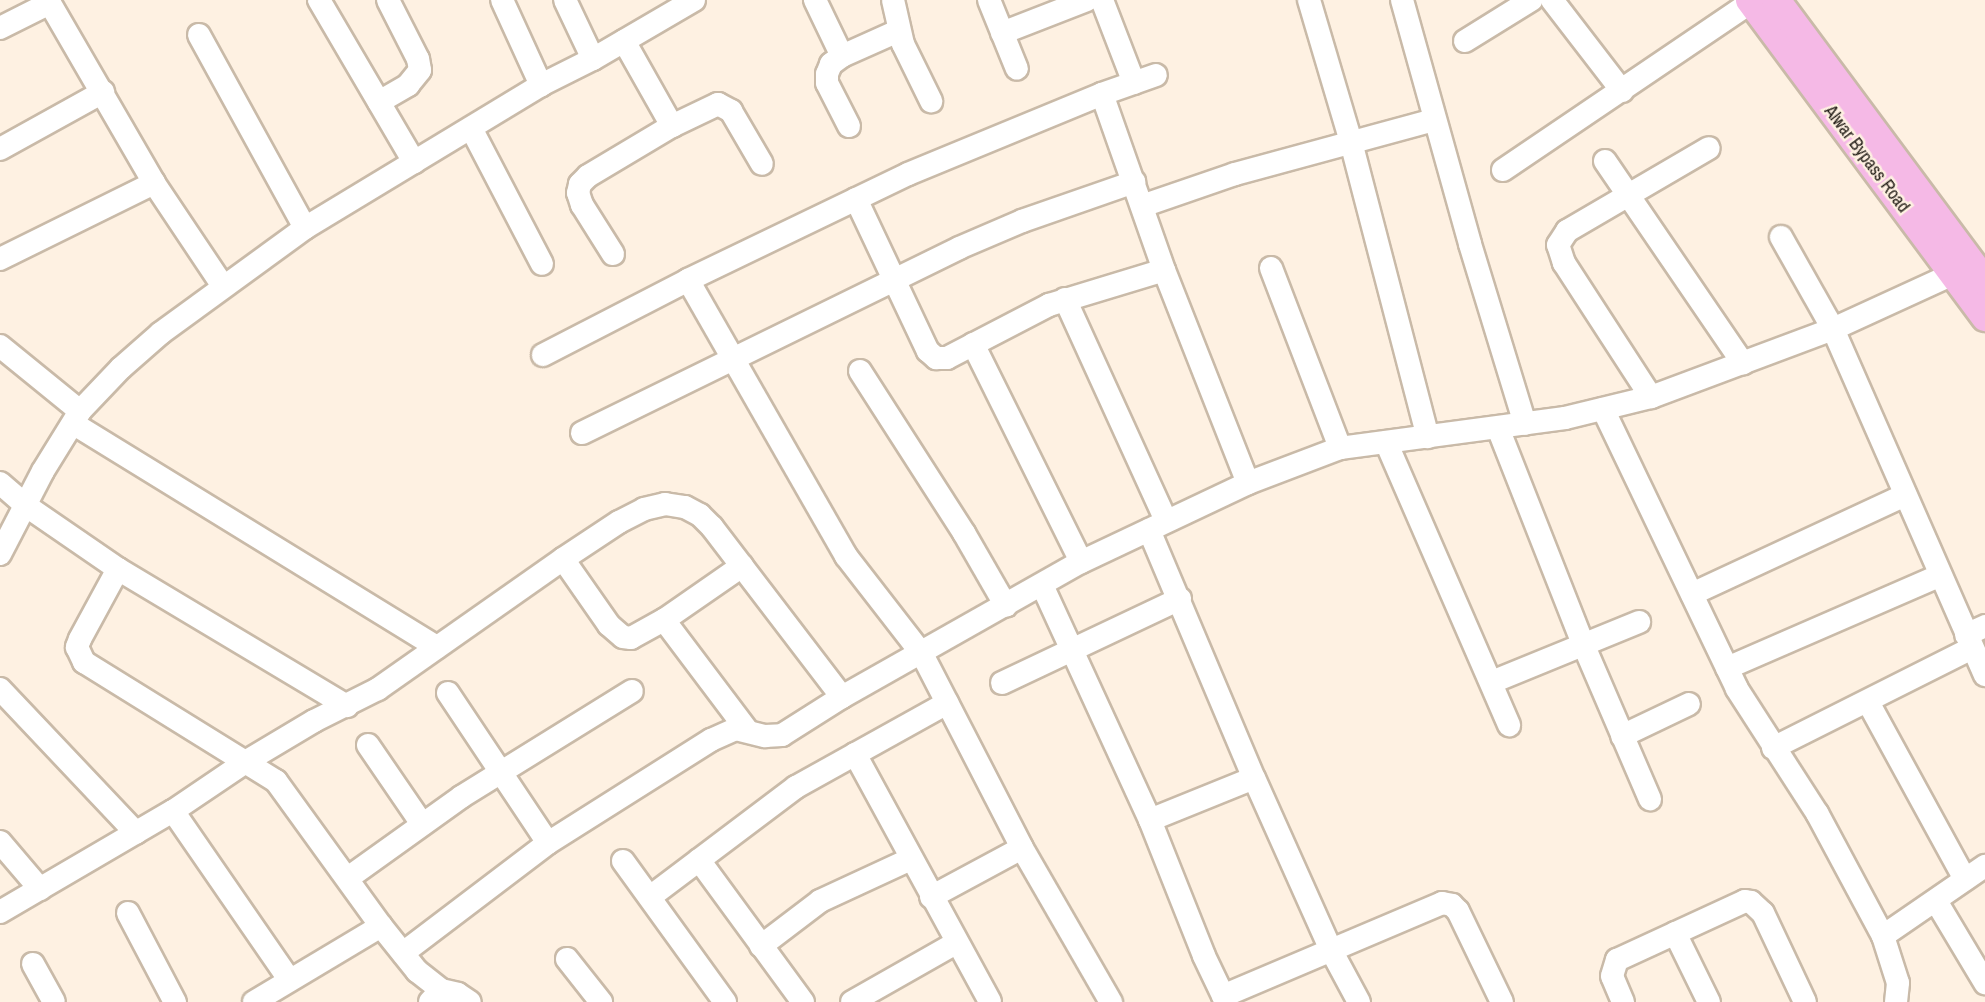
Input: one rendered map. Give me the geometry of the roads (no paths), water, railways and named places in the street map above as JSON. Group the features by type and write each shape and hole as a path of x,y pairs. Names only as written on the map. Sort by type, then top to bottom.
{"main road":[{"name":"Alwar Bypass Road","path":"1759,0 1972,283 1985,317"}],"street":[{"path":"319,0 414,162"},
{"path":"379,102 408,85 420,70 418,59 388,0"},
{"path":"502,0 542,86"},
{"path":"565,0 593,59"},
{"path":"815,0 842,56"},
{"path":"893,0 898,31 930,101"},
{"path":"989,0 1017,69"},
{"path":"1002,33 1088,0"},
{"path":"1102,0 1134,83"},
{"path":"1309,0 1351,142 1428,436"},
{"path":"1402,0 1434,120 1525,424"},
{"path":"1465,41 1530,0"},
{"path":"1552,0 1622,91"},
{"path":"1503,170 1759,0"},
{"path":"0,28 49,2 104,92 154,183 223,286"},
{"path":"0,554 25,505 77,417 121,368 223,286 305,228 542,86 624,41 686,2"},
{"path":"849,126 827,82 831,64 842,56 898,31"},
{"path":"199,35 305,228"},
{"path":"624,41 672,126"},
{"path":"543,355 688,280 958,152 1102,94 1156,75"},
{"path":"0,149 104,92"},
{"path":"1102,94 1164,270 1248,483"},
{"path":"613,254 582,205 578,193 580,184 588,176 711,105 725,106 762,164"},
{"path":"1142,206 1235,174 1434,120"},
{"path":"472,130 542,264"},
{"path":"1651,397 1564,263 1558,245 1567,231 1709,148"},
{"path":"1605,160 1743,363"},
{"path":"582,433 733,360 893,278 1022,220 1134,182"},
{"path":"0,259 154,183"},
{"path":"856,199 931,355 941,360 1035,311 1065,299 1112,288 1164,270"},
{"path":"1781,237 1833,329 1941,575 1974,636 1985,675"},
{"path":"1271,268 1340,448"},
{"path":"688,280 846,555 922,654 1022,848 1111,1002"},
{"path":"403,953 548,843 711,740 726,732 746,729 765,736 782,735 842,697 922,654 1081,562 1248,483 1340,448 1525,424 1651,397 1833,329 1972,283"},
{"path":"1065,299 1158,525 1180,599 1254,778 1331,950 1359,1002"},
{"path":"973,344 1081,562"},
{"path":"0,346 77,417 437,647"},
{"path":"860,371 964,532 1006,606"},
{"path":"1603,409 1727,668 1773,748 1816,813 1884,936 1898,983 1896,1002"},
{"path":"1497,428 1584,646 1650,799"},
{"path":"1386,442 1509,725"},
{"path":"0,483 25,505 118,569 347,706"},
{"path":"1692,594 1905,495"},
{"path":"0,912 173,811 247,761 314,721 378,688 563,559 644,508 664,504 685,507 700,515 842,697"},
{"path":"563,559 609,625 623,637 631,638 664,620 742,566"},
{"path":"118,569 80,639 78,655 92,668 247,761 276,781 289,795 381,926 436,996 458,994 470,1002"},
{"path":"1727,668 1941,575"},
{"path":"1042,585 1070,651 1150,820 1225,999 1331,950 1442,903 1452,905 1458,911 1502,1002"},
{"path":"1002,683 1180,599"},
{"path":"664,620 746,729"},
{"path":"1492,682 1639,622"},
{"path":"1773,748 1868,702 1974,636"},
{"path":"0,689 136,832"},
{"path":"348,878 422,824 500,772 632,691"},
{"path":"448,693 548,843"},
{"path":"1868,702 1965,879"},
{"path":"650,897 796,787 946,703"},
{"path":"1622,736 1689,704"},
{"path":"368,745 422,824"},
{"path":"855,754 990,1002"},
{"path":"1150,820 1254,778"},
{"path":"173,811 274,993 381,926"},
{"path":"0,842 40,889"},
{"path":"931,897 1022,848"},
{"path":"761,946 820,901 911,859"},
{"path":"699,860 803,1002"},
{"path":"623,861 725,1002"},
{"path":"1884,936 1985,866"},
{"path":"1936,901 1985,983"},
{"path":"1623,1002 1612,976 1617,960 1737,904 1751,902 1763,913 1804,1002"},
{"path":"128,913 175,1002"},
{"path":"1675,933 1709,1002"},
{"path":"852,1002 956,942"},
{"path":"567,959 601,1002"},
{"path":"33,964 54,1002"}]}
